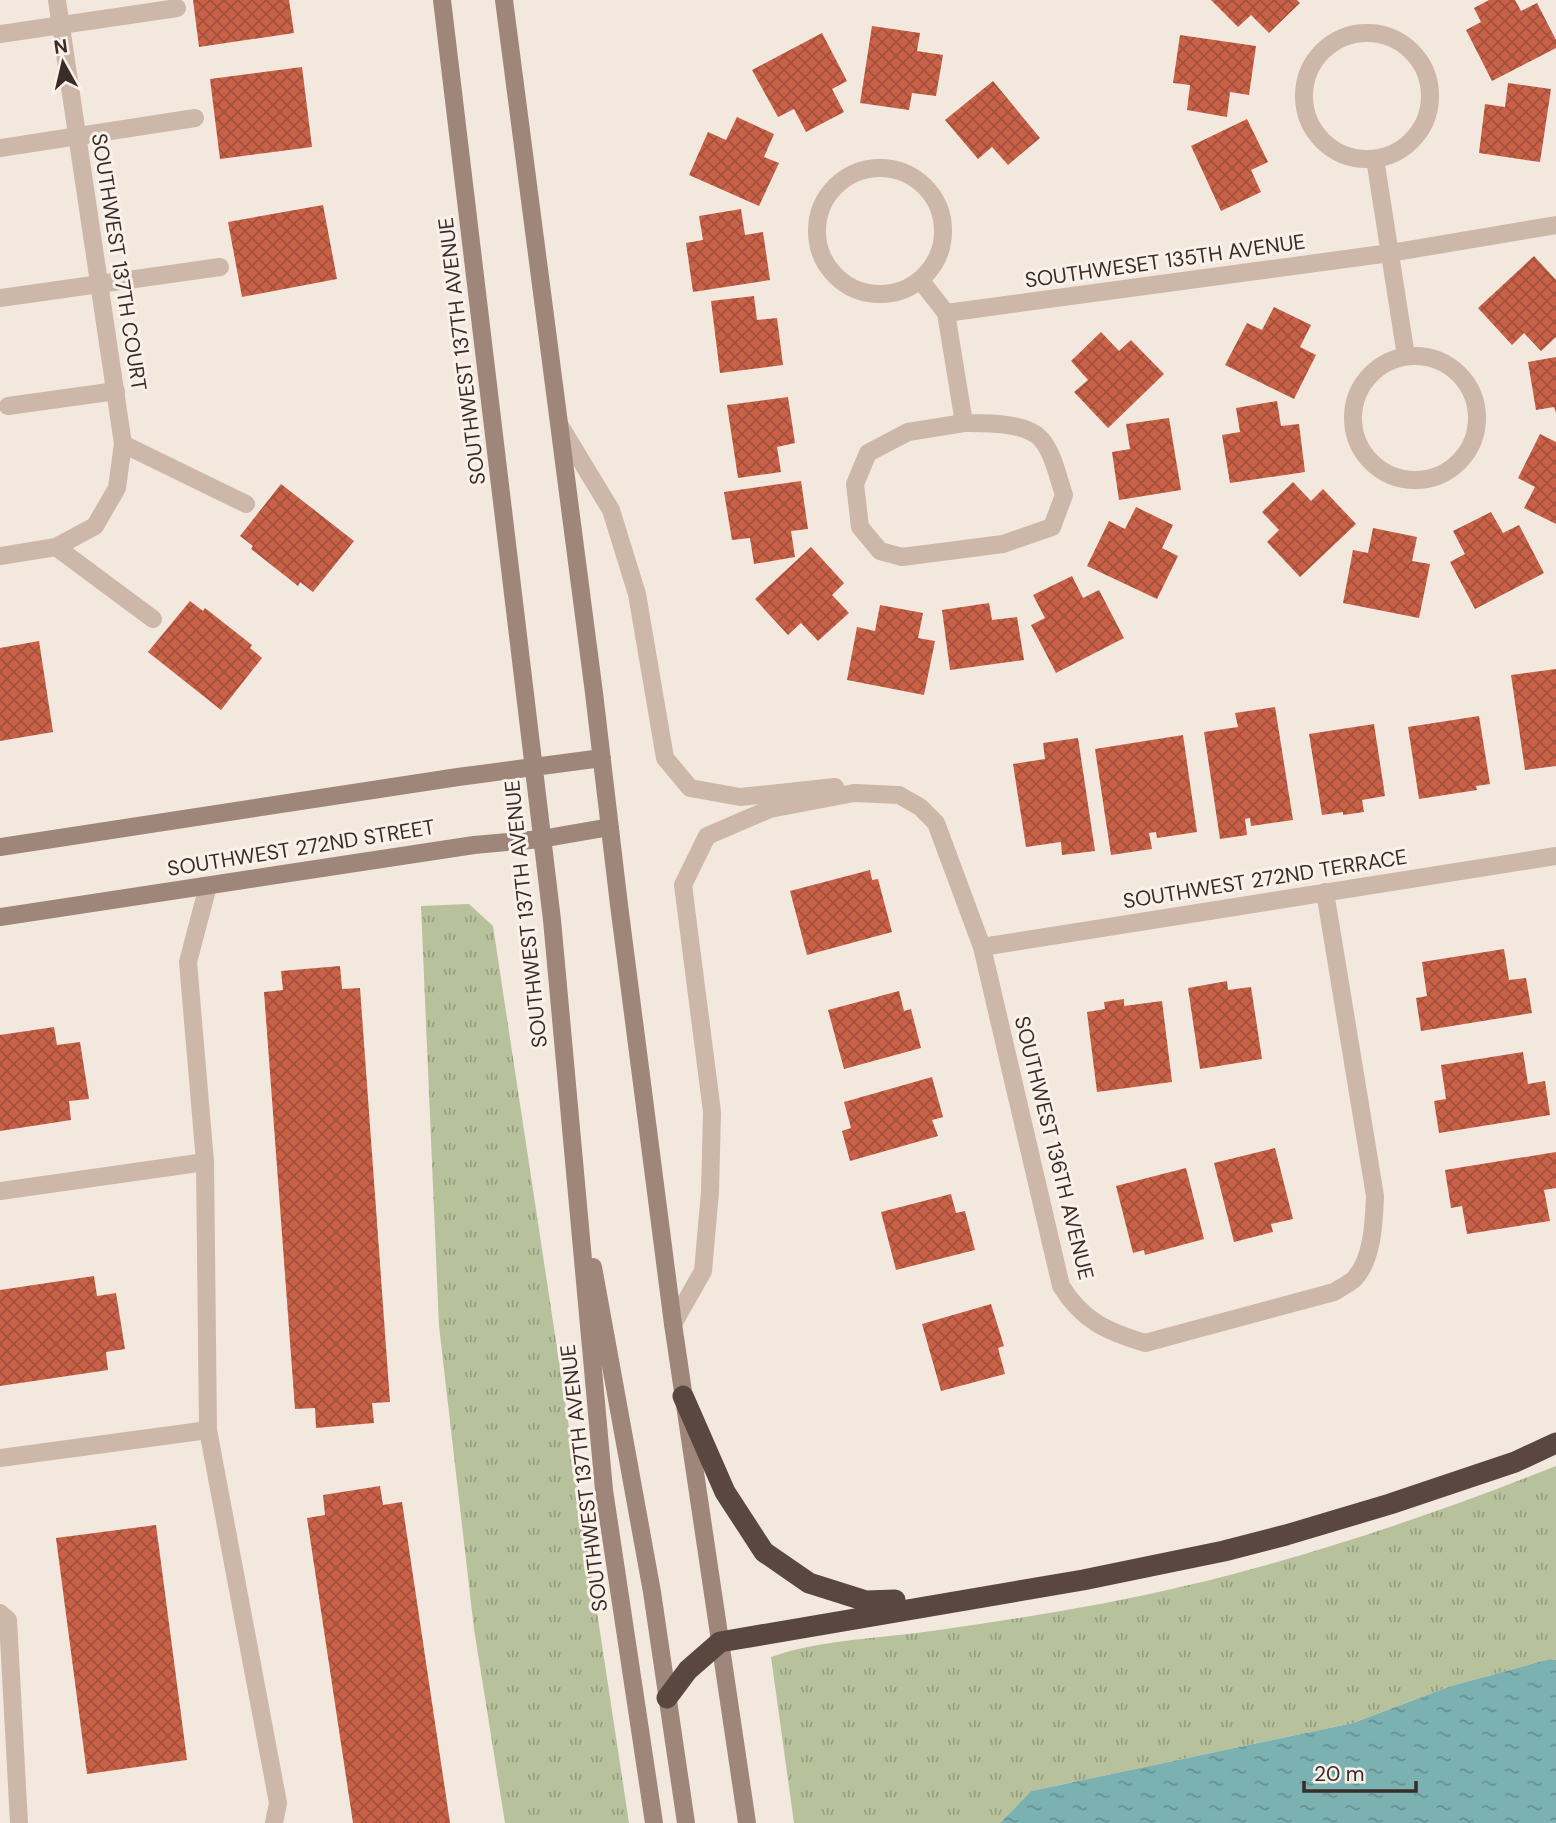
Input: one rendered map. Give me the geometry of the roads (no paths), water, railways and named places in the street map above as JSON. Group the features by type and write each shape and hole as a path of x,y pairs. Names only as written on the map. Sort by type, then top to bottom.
{"highway":[{"path":"683,1396 725,1492 764,1552 809,1583 866,1601 957,1600"},
{"path":"667,1698 688,1670 720,1642 1096,1577 1224,1551 1286,1535 1515,1462 1556,1443"}],"main road":[{"name":"SOUTHWEST 137TH AVENUE","path":"442,0 552,920 604,1490 654,1823"},
{"path":"504,0 603,758 673,1324 747,1823"},
{"path":"0,847 603,758"},
{"name":"SOUTHWEST 272ND STREET","path":"0,917 610,827"},
{"path":"570,1139 652,1592 686,1823"}],"street":[{"name":"SOUTHWEST 137TH COURT","path":"56,547 95,526 117,488 124,444 57,0"},
{"path":"0,34 177,8"},
{"path":"1358,33 1383,34 1405,45 1422,63 1430,87 1429,111 1418,134 1399,150 1376,159 1351,157 1328,146 1312,128 1303,105 1305,80 1316,58 1334,41 1358,33"},
{"path":"0,148 195,118"},
{"path":"1376,159 1406,356"},
{"path":"887,167 911,175 930,190 942,213 945,237 937,262 921,281 899,293 874,295 850,288 830,272 819,250 816,225 824,201 840,182 862,170 887,167"},
{"name":"SOUTHWESET 135TH AVENUE","path":"946,313 1390,253 1556,225"},
{"path":"0,298 220,267"},
{"path":"921,281 946,313 964,424"},
{"path":"1406,356 1431,356 1453,367 1469,385 1478,408 1477,433 1466,455 1448,472 1425,480 1400,479 1378,469 1361,451 1353,428 1354,403 1364,381 1383,364 1406,356"},
{"path":"8,406 116,391"},
{"path":"964,424 1007,424 1039,437 1049,454 1064,495 1052,527 1003,544 902,557 880,551 860,527 855,484 868,453 908,432 964,424"},
{"path":"560,426 611,510 637,594 665,758 690,788 740,797 841,787 855,793"},
{"path":"124,444 246,504"},
{"path":"0,556 56,547 153,619"},
{"path":"673,1324 703,1271 710,1192 712,1112 682,885 707,836 770,808 855,793"},
{"name":"SOUTHWEST 136TH AVENUE","path":"855,793 899,795 920,807 936,823 982,947 1061,1286 1073,1306 1093,1321 1115,1334 1145,1343 1334,1292 1354,1279 1367,1255 1373,1230 1375,1196 1325,892"},
{"name":"SOUTHWEST 272ND TERRACE","path":"982,947 1556,856"},
{"path":"208,886 188,962 205,1162 208,1430 278,1803 274,1823"},
{"path":"0,1191 205,1162"},
{"path":"0,1458 208,1430"},
{"path":"0,1613 8,1620 19,1823"}],"water":[{"path":"1550,1659 1556,1660 1556,1823 1000,1823 1031,1791 1353,1723 1451,1686"}]}
